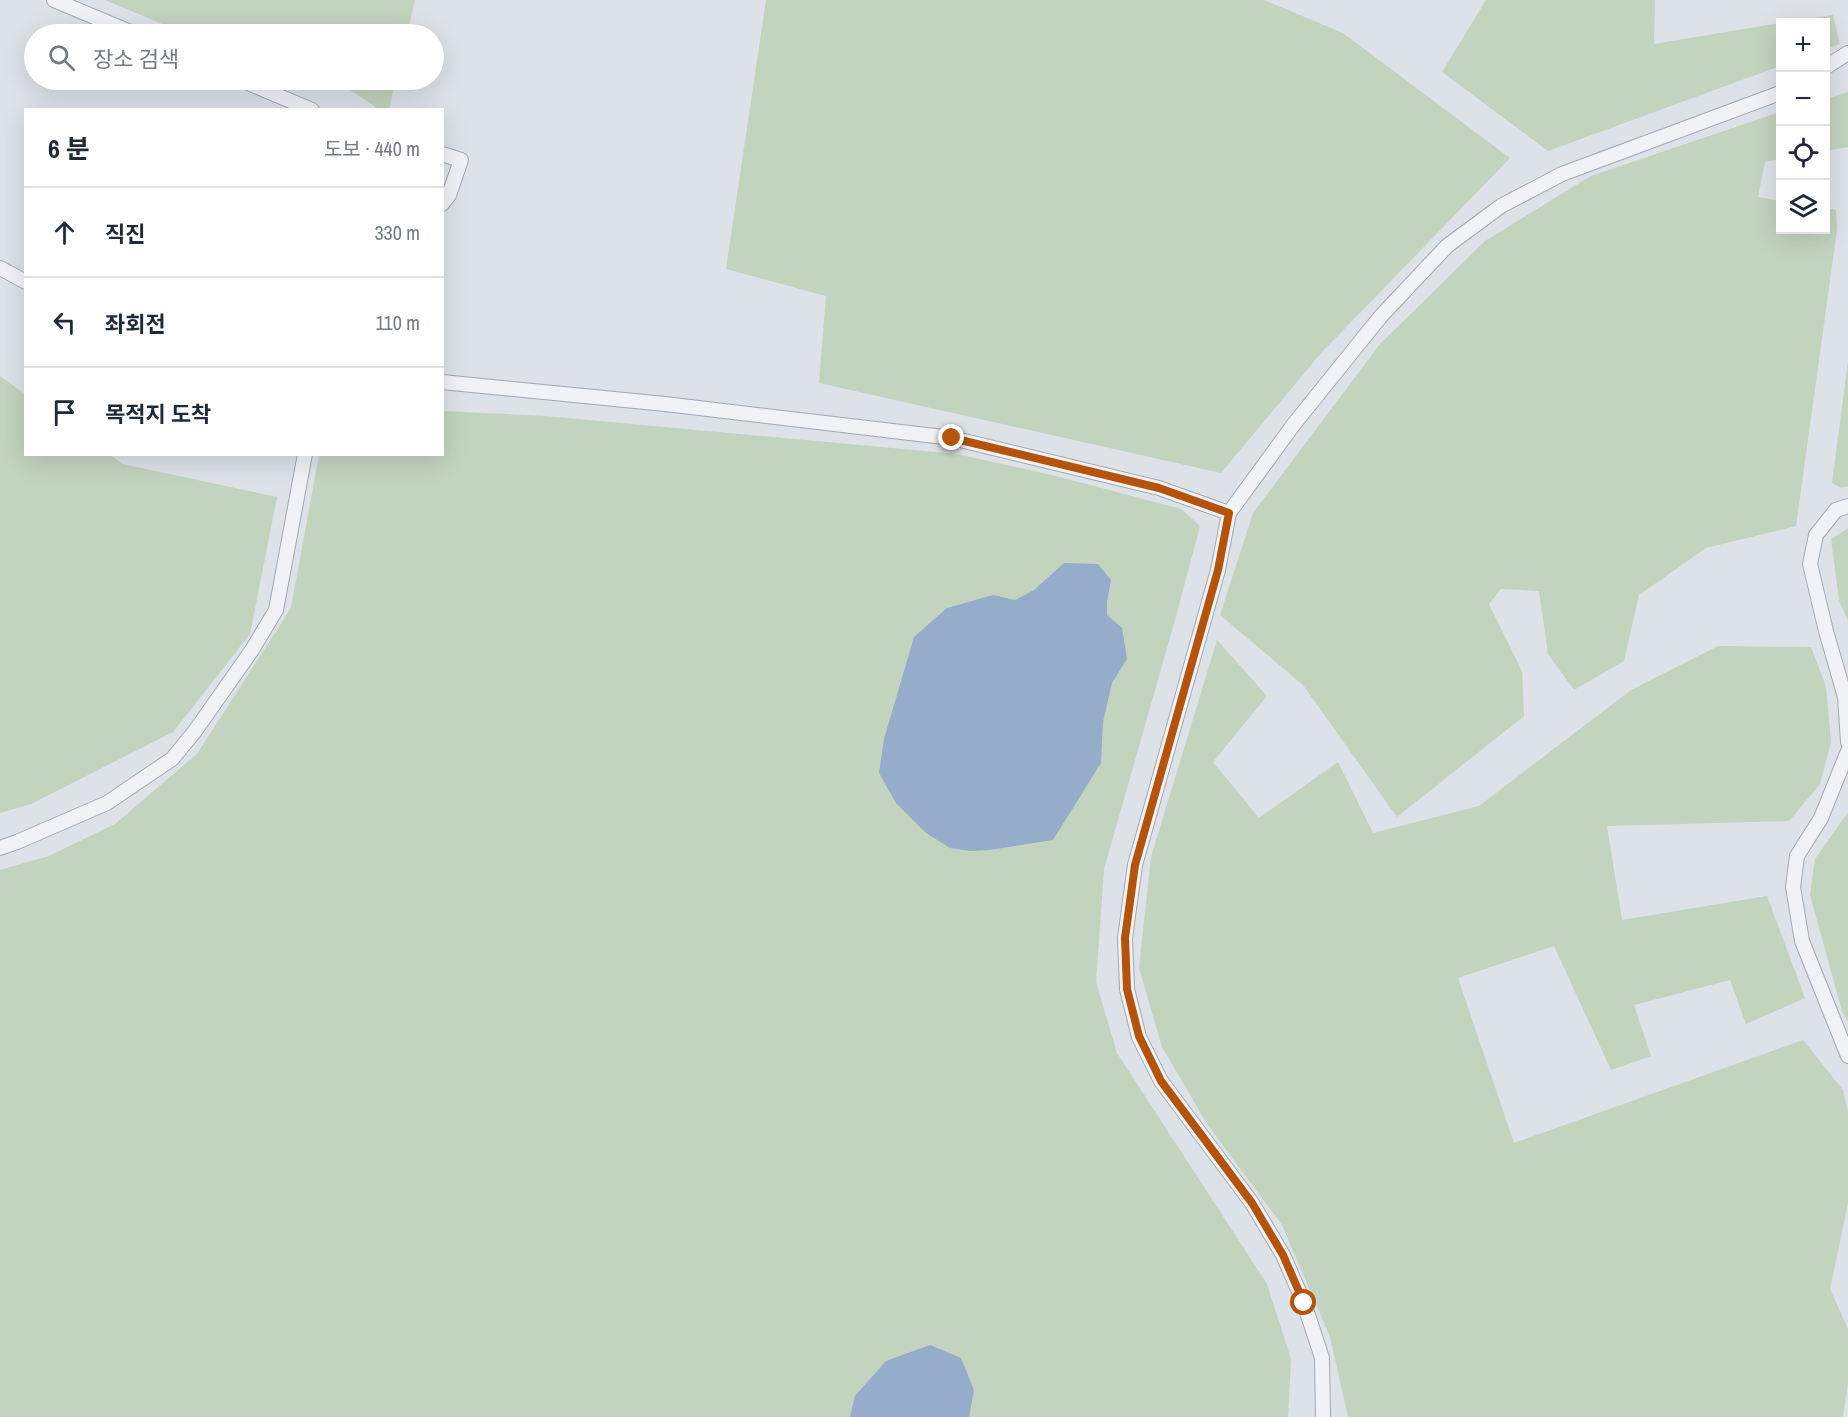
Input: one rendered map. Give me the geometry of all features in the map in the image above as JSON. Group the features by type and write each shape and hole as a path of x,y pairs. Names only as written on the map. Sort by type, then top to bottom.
{"street":[{"path":"54,0 111,24"},
{"path":"1830,64 1848,53"},
{"path":"265,90 307,108"},
{"path":"1323,1417 1322,1358 1304,1303 1283,1255 1252,1203 1161,1081 1139,1036 1127,989 1125,938 1135,865 1218,570 1229,513 1294,424 1381,316 1447,246 1502,206 1563,174 1776,94"},
{"path":"444,155 461,160 444,201"},
{"path":"0,268 24,281"},
{"path":"444,382 665,404 952,438 1159,488 1229,513"},
{"path":"0,848 107,803 172,759 195,731 252,650 276,610 305,456"},
{"path":"1848,506 1836,510 1816,535 1810,564 1845,697 1848,742"},
{"path":"1848,751 1821,818 1797,856 1793,886 1802,941 1848,1056"}],"green space":[{"path":"105,0 415,0 409,24 162,24"},
{"path":"766,0 1264,0 1343,33 1510,158 1321,353 1221,473 819,383 826,296 726,269"},
{"path":"1486,0 1655,0 1654,44 1776,24 1776,67 1548,151 1442,72"},
{"path":"1833,15 1840,44 1830,48 1830,18 1813,18"},
{"path":"350,90 394,90 389,108 377,108"},
{"path":"1848,92 1848,147 1830,150 1830,126 1830,98"},
{"path":"1776,113 1776,160 1765,162 1758,197 1776,200 1776,234 1830,234 1830,209 1836,210 1837,230 1796,526 1706,548 1639,595 1624,661 1574,690 1548,654 1539,591 1501,589 1489,604 1522,671 1524,716 1397,817 1303,685 1220,615 1253,513 1380,344 1485,241 1591,176"},
{"path":"1848,361 1848,486 1841,488 1832,483"},
{"path":"0,376 24,393 24,456 111,456 123,464 277,497 250,634 173,732 31,804 0,813"},
{"path":"444,411 545,416 957,454 1056,476 1181,509 1200,526 1104,869 1096,982 1117,1053 1267,1284 1291,1359 1288,1417 0,1417 0,870 49,856 115,824 197,754 291,608 319,456 444,456"},
{"path":"1848,528 1848,621 1839,600 1831,539"},
{"path":"1217,640 1267,696 1213,762 1259,818 1338,762 1373,833 1479,806 1631,690 1718,646 1811,647 1826,687 1831,742 1820,784 1789,821 1607,826 1622,920 1767,896 1805,998 1746,1024 1730,980 1634,1005 1651,1056 1611,1070 1554,946 1458,978 1514,1143 1803,1040 1843,1090 1848,1112 1848,1203 1830,1289 1848,1329 1848,1382 1843,1417 1348,1417 1330,1337 1282,1225 1207,1124 1162,1047 1139,968 1151,857"},
{"path":"1848,812 1848,1022 1842,1011 1810,895 1815,859"}],"water":[{"path":"1064,563 1098,564 1111,580 1107,615 1122,628 1127,659 1112,683 1103,722 1101,763 1053,840 990,850 970,851 950,848 926,833 896,803 879,773 884,739 914,637 947,608 993,595 1015,600 1034,590"},
{"path":"930,1345 961,1358 974,1390 969,1417 850,1417 855,1396 886,1361"}],"route":[{"path":"952,438 1159,488 1229,513 1218,570 1135,865 1125,938 1127,989 1139,1036 1161,1081 1252,1203 1283,1255 1304,1303"}]}
